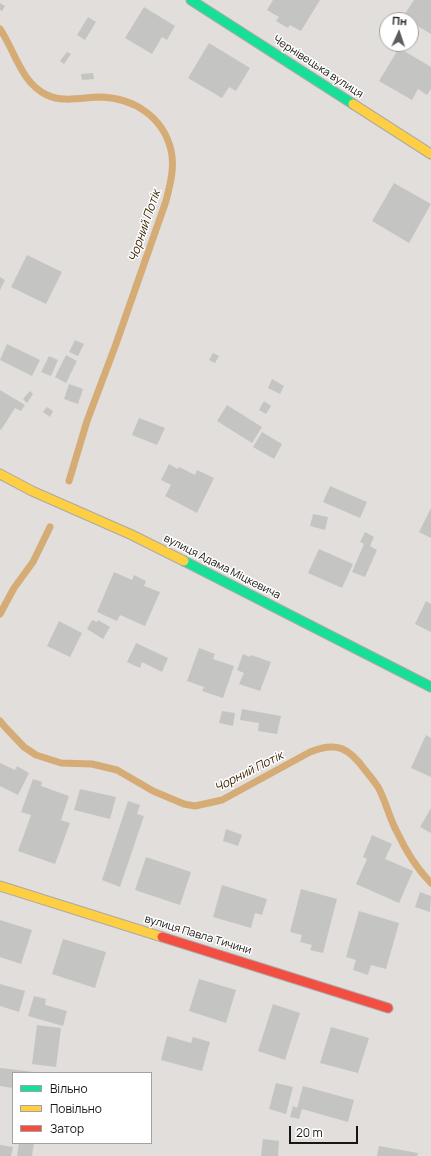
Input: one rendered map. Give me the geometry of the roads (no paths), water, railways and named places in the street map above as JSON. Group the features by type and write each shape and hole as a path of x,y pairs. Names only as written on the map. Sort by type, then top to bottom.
{"street":[{"name":"Чернівецька вулиця","path":"192,0 431,154"},
{"name":"вулиця Адама Міцкевича","path":"0,474 47,498 132,535 431,687"},
{"name":"вулиця Павла Тичини","path":"0,886 388,1008"}],"waterway":[{"name":"Чорний Потік","path":"0,29 19,66 38,90 47,95 60,99 101,97 113,98 136,106 154,119 161,128 167,138 172,156 172,176 166,201 116,344 87,421 69,481"},
{"name":"Чорний Потік","path":"0,614 14,588 33,562 50,527"},
{"name":"Чорний Потік","path":"0,721 24,747 36,755 61,763 92,764 117,770 153,791 184,804 195,806 222,800 310,752 328,747 342,749 348,752 359,762 378,787 394,827 417,866 431,883"}]}
